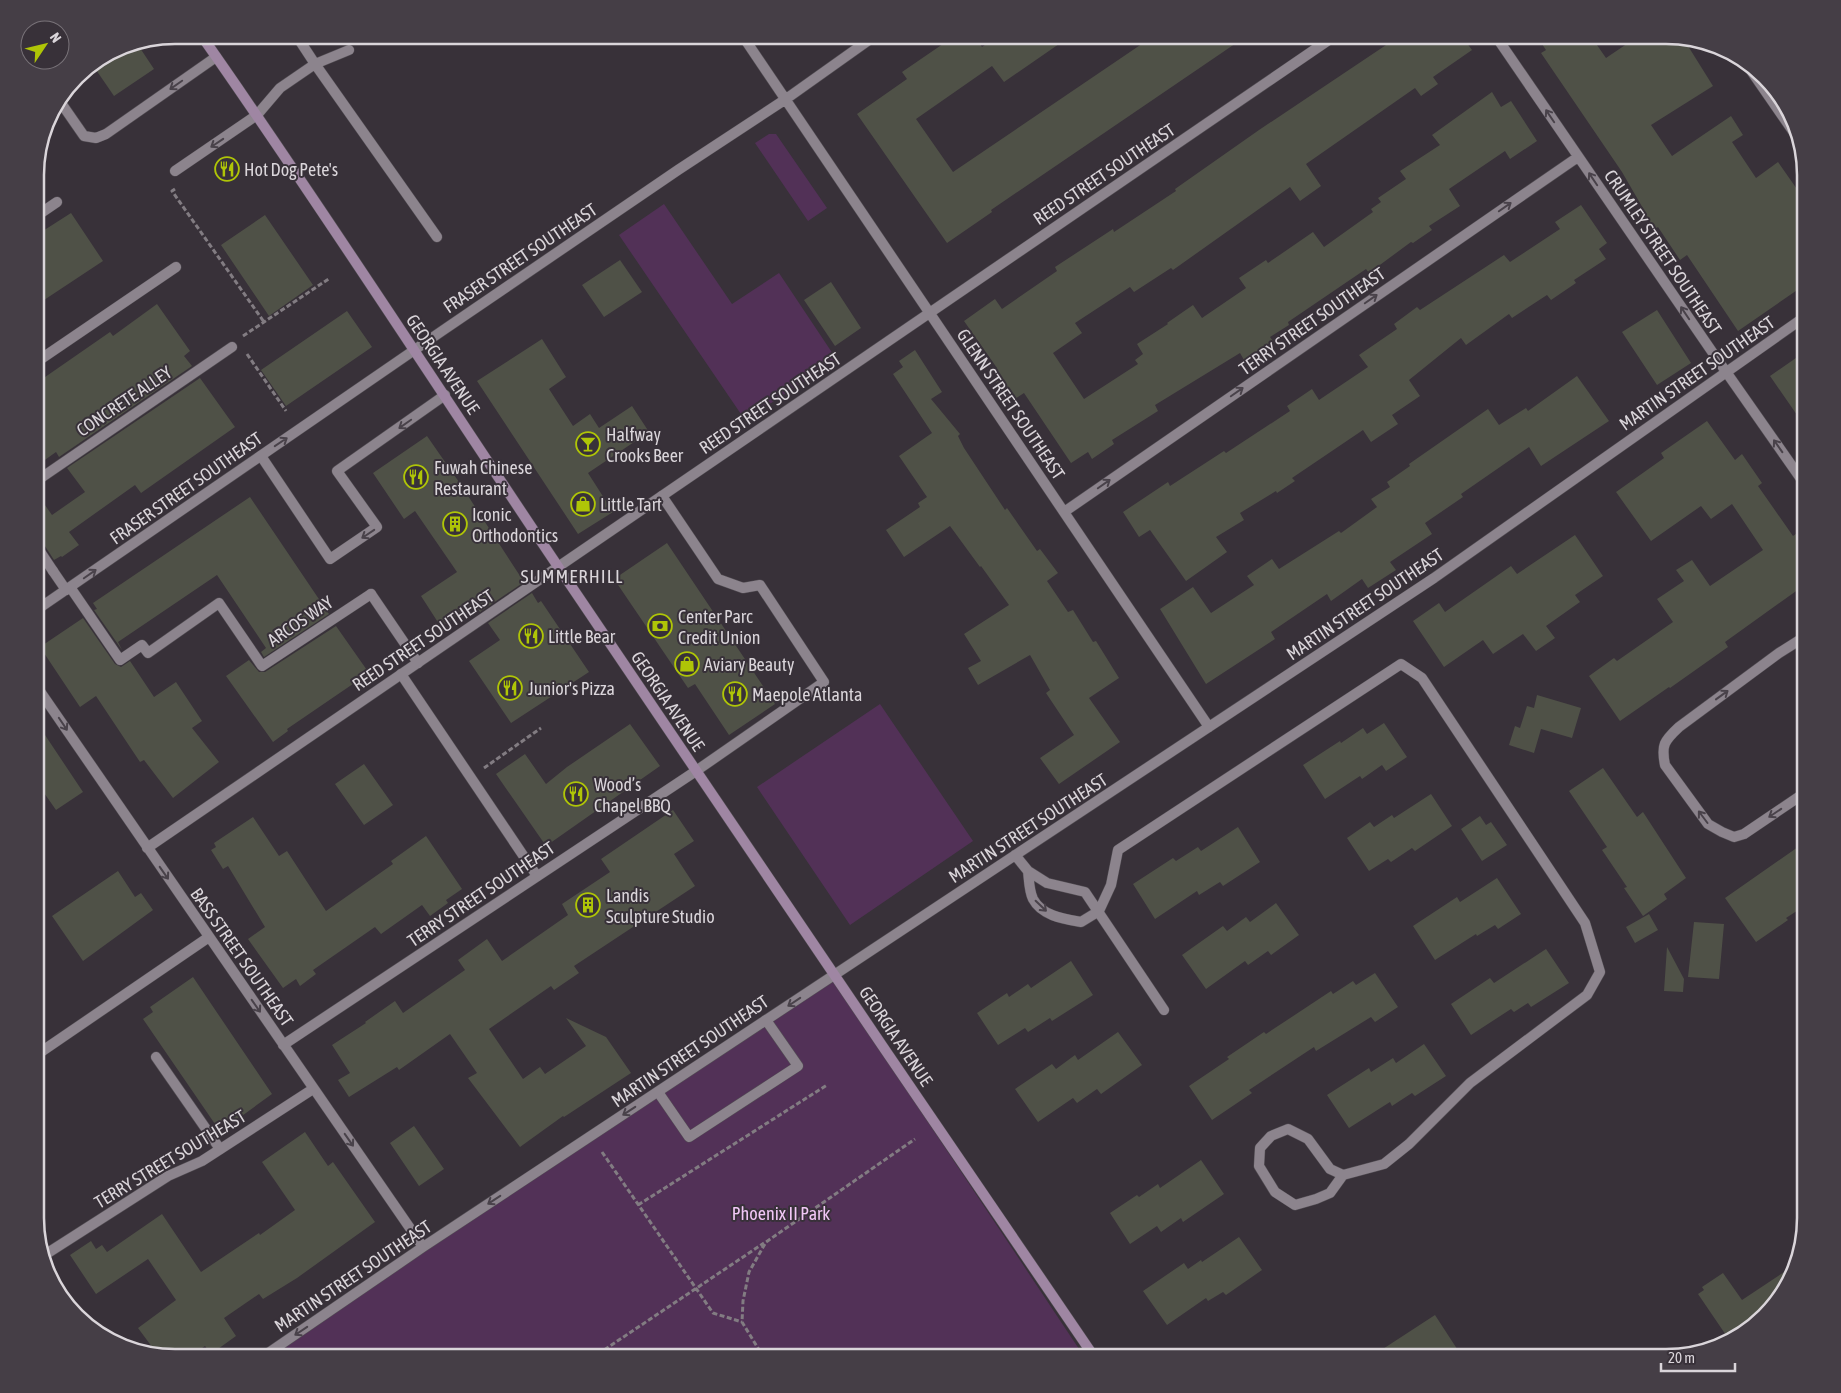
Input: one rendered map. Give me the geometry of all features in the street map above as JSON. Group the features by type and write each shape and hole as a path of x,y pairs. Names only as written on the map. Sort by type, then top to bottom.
{"main road":[{"name":"GEORGIA AVENUE","path":"207,44 558,567 1089,1349"}],"street":[{"path":"302,44 437,237"},
{"name":"GLENN STREET SOUTHEAST","path":"748,44 1209,727"},
{"name":"FRASER STREET SOUTHEAST","path":"44,606 414,350 669,176 786,99 863,44"},
{"name":"REED STREET SOUTHEAST","path":"147,848 1323,44"},
{"name":"CRUMLEY STREET SOUTHEAST","path":"1501,44 1797,473"},
{"path":"175,171 256,115 280,88 315,64 349,50"},
{"path":"63,106 84,136 96,138 106,134 216,56"},
{"path":"1758,81 1785,120"},
{"name":"TERRY STREET SOUTHEAST","path":"1064,512 1578,157"},
{"path":"44,211 57,202"},
{"path":"44,357 176,267"},
{"name":"MARTIN STREET SOUTHEAST","path":"274,1349 423,1247 1434,578 1797,322"},
{"name":"CONCRETE ALLEY","path":"44,476 235,344"},
{"path":"260,456 330,559 377,527 337,472 444,395"},
{"name":"TERRY STREET SOUTHEAST","path":"283,1045 696,770 824,682 760,585 743,588 718,580 662,496"},
{"path":"44,558 68,589"},
{"name":"ARCOS WAY","path":"68,589 120,660 142,645 148,653 219,603 262,666 371,594 418,663"},
{"path":"1797,642 1756,670 1666,739 1662,754 1665,765 1708,824 1734,837 1744,834 1797,798"},
{"path":"1028,872 1033,899 1044,911 1057,917 1081,922 1099,911 1110,885 1118,850 1401,664 1422,678 1585,923 1600,972 1587,995 1470,1083 1409,1144 1384,1164 1343,1175 1330,1193 1295,1205 1275,1192 1259,1166 1260,1148 1271,1136 1288,1129 1308,1139 1330,1169 1343,1175"},
{"path":"401,674 537,876"},
{"name":"BASS STREET SOUTHEAST","path":"44,697 423,1247"},
{"path":"1015,855 1028,872 1047,883 1085,892 1164,1010"},
{"path":"44,1050 209,937"},
{"path":"658,1092 688,1137 798,1066 766,1020"},
{"path":"156,1057 220,1149"},
{"name":"TERRY STREET SOUTHEAST","path":"48,1253 168,1176 202,1161 314,1089"}],"path":[{"path":"179,186 172,191 264,322"},
{"path":"235,344 264,322 330,278"},
{"path":"243,348 286,411"},
{"path":"471,777 541,728"},
{"path":"638,1205 827,1085"},
{"path":"605,1349 766,1242 915,1139"},
{"path":"602,1152 713,1313 742,1322"},
{"path":"758,1349 742,1322 743,1302 749,1272 766,1242"}],"green space":[{"path":"769,134 776,134 827,208 808,221 755,143"},
{"path":"664,204 732,304 779,273 837,360 745,420 619,235"},
{"path":"880,704 973,841 850,925 757,787"},
{"name":"Phoenix II Park","path":"830,975 1079,1349 278,1349"}],"building":[{"path":"943,44 980,44 982,47 986,44 1059,44 1004,82 992,66 916,119 953,172 1142,44 1235,44 991,210 992,212 947,243 857,114 907,79 902,72"},
{"path":"1388,44 1468,44 1472,50 1433,77 1438,84 1421,96 1415,88 1306,164 1321,186 1300,201 1290,187 1173,270 1171,268 1134,292 1130,287 1075,323 1082,333 1053,353 1084,399 1138,364 1135,360 1143,354 1137,344 1193,305 1202,318 1246,288 1239,278 1266,260 1268,263 1313,232 1324,247 1373,212 1371,209 1381,202 1378,198 1406,179 1400,171 1440,145 1432,135 1492,92 1501,107 1511,101 1537,141 1510,159 1505,151 1449,189 1460,206 1429,226 1432,230 1413,243 1411,242 1369,273 1366,269 1288,322 1289,325 1270,337 1273,341 1244,360 1240,353 1155,405 1158,411 1112,440 1114,444 1092,459 1088,452 1071,463 1024,393 1015,399 1010,392 1005,396 993,378 999,374 995,369 997,368 964,321 995,299 1002,309 1057,271 1055,267 1113,229 1114,232 1176,191 1175,189"},
{"path":"1542,44 1596,44 1606,58 1627,44 1688,45 1713,86 1651,125 1672,156 1731,116 1743,135 1732,142 1756,178 1778,162 1797,189 1797,290 1738,331 1687,255 1680,260 1658,227 1655,229 1622,172 1541,53 1546,50"},
{"path":"140,48 154,69 114,96 96,70 117,57"},
{"path":"1581,205 1607,243 1599,249 1606,259 1574,280 1576,283 1551,300 1547,295 1512,318 1509,314 1466,345 1461,338 1409,380 1420,396 1392,415 1398,424 1371,442 1363,430 1292,478 1295,481 1240,513 1244,520 1216,537 1227,552 1186,581 1150,530 1139,537 1123,512 1168,482 1170,486 1224,451 1226,453 1290,411 1287,406 1312,389 1319,400 1368,367 1359,355 1397,329 1394,324 1417,307 1420,310 1504,255 1510,262 1560,229 1555,222"},
{"path":"71,213 103,261 44,300 44,230"},
{"path":"265,215 313,285 269,316 221,245"},
{"path":"620,260 642,292 604,317 582,285"},
{"path":"831,282 861,328 835,346 804,300"},
{"path":"157,304 190,351 184,356 192,366 59,457 56,452 44,461 44,378 110,332 113,336"},
{"path":"1657,310 1691,363 1657,385 1622,332"},
{"path":"347,311 372,347 286,406 261,370"},
{"path":"542,339 566,377 549,389 573,426 590,414 599,428 632,406 649,432 588,473 613,512 578,534 477,381"},
{"path":"915,350 942,392 931,399 960,434 958,436 964,448 1005,510 1007,508 1037,551 1040,549 1058,573 1047,581 1068,612 1073,610 1093,642 1096,641 1119,678 1089,698 1120,742 1059,784 1040,758 1074,735 1046,693 1050,690 1030,655 978,685 968,668 981,661 964,634 1009,605 950,526 904,557 886,530 920,507 918,503 927,497 899,456 932,433 893,374 903,367 899,361"},
{"path":"1797,357 1797,415 1770,376"},
{"path":"1577,376 1609,421 1541,466 1529,447 1461,494 1463,497 1425,523 1432,534 1390,562 1396,570 1368,588 1362,579 1331,601 1327,594 1271,632 1275,639 1206,684 1160,609 1193,587 1211,613 1254,585 1247,576 1272,559 1279,569 1339,531 1341,533 1377,507 1371,499 1390,487 1387,482 1410,466 1409,464 1488,409 1499,425 1526,408 1528,411"},
{"path":"200,378 235,427 141,493 135,485 69,532 79,545 62,557 54,560 44,545 44,504 52,515 85,492 67,468"},
{"path":"1707,421 1735,460 1742,454 1762,483 1758,486 1793,536 1797,533 1797,590 1725,642 1728,647 1620,721 1589,676 1614,658 1617,661 1673,622 1657,599 1684,581 1676,570 1692,560 1710,586 1763,550 1732,504 1711,519 1701,506 1651,541 1616,492 1664,458 1661,453"},
{"path":"427,436 524,582 480,612 475,604 441,627 421,596 457,572 415,511 404,519 373,473"},
{"path":"250,497 329,614 264,657 261,652 266,648 217,575 118,642 122,650 94,610 97,609 93,603"},
{"path":"1575,535 1603,576 1575,595 1580,602 1546,626 1555,638 1536,651 1523,634 1493,654 1483,640 1444,667 1413,621 1439,603 1445,612 1511,566 1517,574"},
{"path":"667,543 775,704 729,735 695,684 688,688 614,579"},
{"path":"532,593 538,603 541,601 589,672 511,723 469,661 500,640 488,623"},
{"path":"83,618 115,664 121,667 130,661 154,697 176,682 202,721 192,728 219,762 173,798 144,760 140,762 96,696 80,707 44,653 44,644"},
{"path":"336,626 369,673 287,729 288,731 273,742 226,676 249,660 259,672 265,672"},
{"path":"1537,695 1581,708 1572,738 1541,729 1534,753 1509,745 1515,726 1520,728 1527,706 1534,708"},
{"path":"1384,723 1407,757 1386,771 1382,765 1362,779 1360,776 1325,799 1303,765 1363,728 1367,734"},
{"name":"Wood’s Chapel BBQ","path":"630,724 660,766 546,846 496,774 525,754 546,784 567,767"},
{"path":"44,734 83,792 56,810 44,793"},
{"path":"364,764 393,805 364,825 335,784"},
{"path":"1603,768 1637,817 1643,812 1686,878 1664,894 1667,899 1643,916 1624,888 1627,887 1602,850 1607,847 1569,791"},
{"path":"1431,794 1452,826 1415,851 1412,848 1391,862 1388,859 1369,871 1347,838 1370,822 1374,827 1392,815 1394,818"},
{"path":"673,810 694,841 674,854 695,886 574,966 579,973 554,990 551,986 489,1029 523,1079 540,1067 545,1074 586,1046 566,1018 606,1037 631,1073 563,1116 520,1147 468,1078 477,1073 450,1034 399,1070 397,1067 349,1097 338,1080 350,1073 332,1045 395,1001 403,1013 465,970 458,960 487,939 502,961 568,915 562,904 610,872 601,859"},
{"path":"1480,816 1486,825 1491,822 1507,845 1482,861 1461,829"},
{"path":"253,817 279,856 287,851 326,911 393,864 391,861 426,836 462,889 446,900 448,903 430,916 422,905 381,934 375,927 313,970 316,974 300,986 296,979 283,988 248,939 265,927 228,866 223,869 211,850 216,847 214,843"},
{"path":"1238,827 1260,862 1223,886 1220,882 1199,895 1197,891 1155,919 1133,884 1173,858 1176,861 1198,847 1201,851"},
{"path":"1797,848 1797,911 1786,918 1788,920 1756,942 1725,898"},
{"path":"118,871 135,897 141,893 153,910 83,961 52,916"},
{"path":"1497,878 1521,914 1498,929 1495,925 1477,936 1476,934 1435,960 1413,926 1457,897 1460,902"},
{"path":"1276,903 1299,935 1271,955 1268,951 1248,965 1245,961 1206,989 1182,955 1223,926 1227,931 1246,917 1250,922"},
{"path":"1649,914 1658,930 1635,943 1626,927"},
{"path":"1694,922 1724,924 1719,979 1688,977"},
{"path":"1667,947 1684,979 1683,992 1664,991"},
{"path":"1546,949 1569,983 1531,1007 1528,1003 1514,1012 1511,1009 1471,1035 1451,1004 1490,978 1494,983"},
{"path":"1071,961 1093,995 1052,1021 1050,1018 1028,1032 1025,1028 998,1045 977,1013 1007,993 1009,997 1028,984 1031,988"},
{"path":"1375,973 1398,1007 1375,1022 1371,1017 1316,1051 1314,1047 1249,1090 1252,1093 1212,1120 1189,1086 1264,1032 1266,1034 1331,991 1333,994 1353,981 1356,985"},
{"path":"193,977 272,1094 228,1126 225,1121 217,1127 143,1019 153,1012 150,1007"},
{"path":"1118,1032 1142,1065 1101,1094 1097,1089 1077,1103 1073,1098 1038,1122 1015,1089 1052,1064 1056,1069 1075,1055 1078,1060"},
{"path":"1424,1044 1446,1076 1415,1096 1412,1093 1392,1106 1390,1102 1349,1128 1327,1095 1369,1068 1371,1072 1393,1058 1396,1063"},
{"path":"414,1126 444,1169 419,1186 390,1143"},
{"path":"305,1132 328,1166 333,1162 375,1222 297,1278 263,1299 259,1294 224,1318 236,1336 218,1349 207,1349 205,1346 201,1349 152,1347 138,1328 176,1300 148,1259 96,1294 70,1255 91,1241 96,1249 102,1245 107,1252 162,1214 201,1272 259,1233 260,1235 295,1210 262,1162"},
{"path":"1201,1160 1224,1194 1183,1222 1181,1218 1161,1232 1157,1226 1130,1244 1110,1213 1158,1184 1160,1188"},
{"path":"1239,1237 1262,1270 1226,1295 1223,1292 1208,1301 1206,1298 1167,1325 1143,1291 1184,1263 1188,1269 1201,1260 1202,1262"},
{"path":"1786,1270 1780,1284 1765,1305 1753,1317 1726,1335 1698,1294 1704,1290 1702,1287 1723,1273 1742,1300"},
{"path":"1435,1315 1457,1349 1383,1349"}],"place":[{"name":"Hot Dog Pete's","path":"227,169"},
{"name":"Halfway Crooks Beer","path":"588,444"},
{"name":"Fuwah Chinese Restaurant","path":"416,477"},
{"name":"Little Tart","path":"583,504"},
{"name":"Iconic Orthodontics","path":"455,524"},
{"name":"Center Parc Credit Union","path":"660,626"},
{"name":"Little Bear","path":"531,636"},
{"name":"Aviary Beauty","path":"687,664"},
{"name":"Junior's Pizza","path":"510,688"},
{"name":"Maepole Atlanta","path":"735,694"},
{"name":"Wood’s Chapel BBQ","path":"576,794"},
{"name":"Landis Sculpture Studio","path":"588,905"}],"district":[{"name":"SUMMERHILL","path":"572,576"}]}
